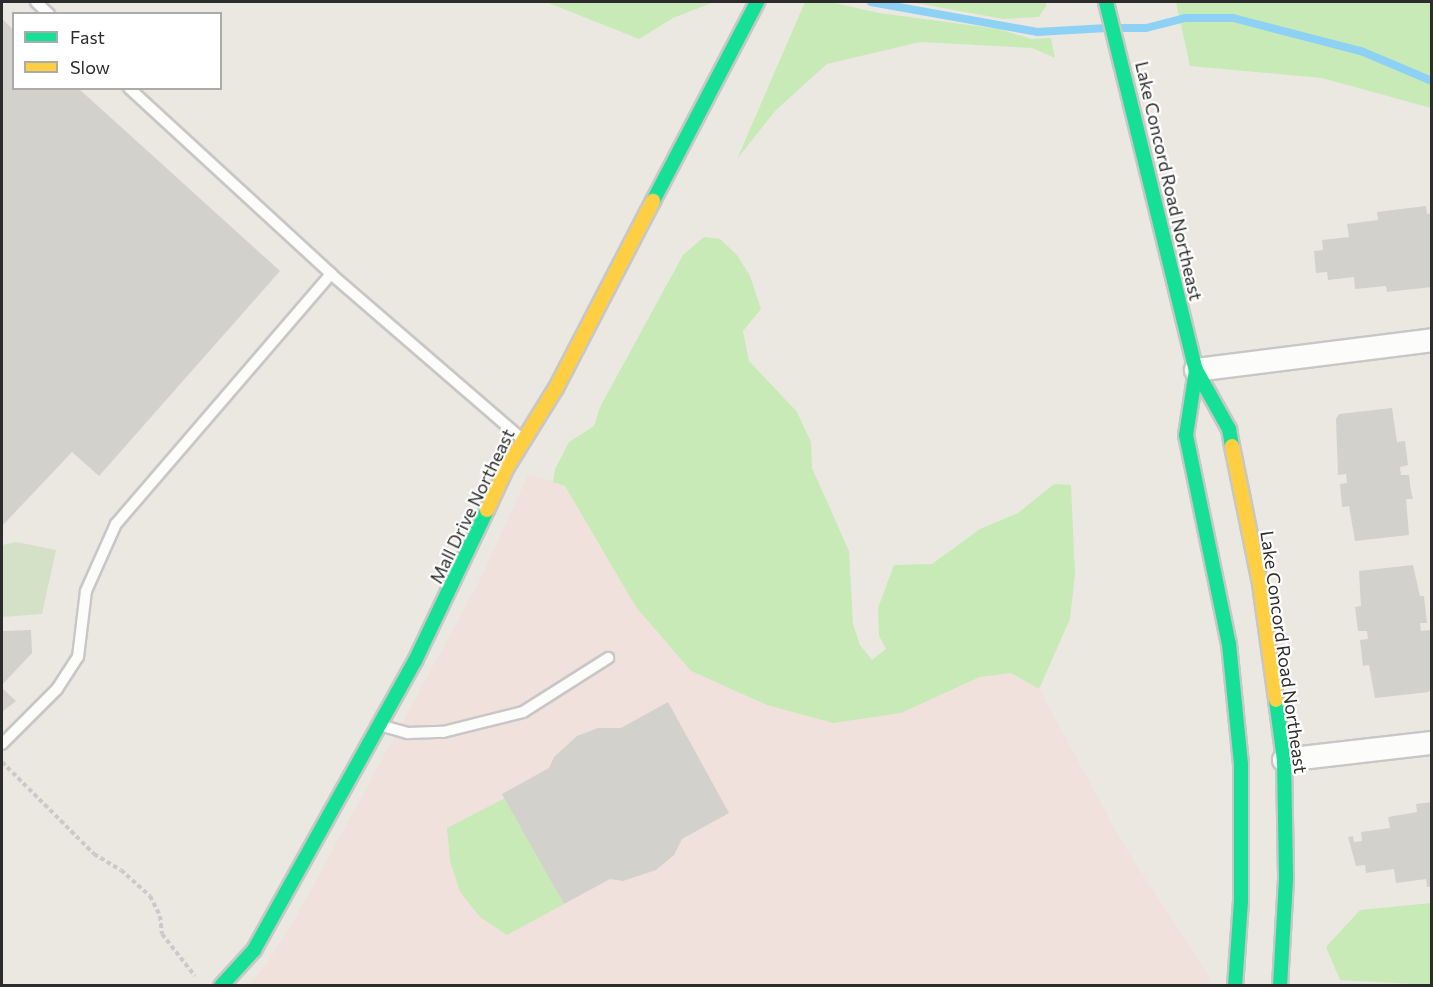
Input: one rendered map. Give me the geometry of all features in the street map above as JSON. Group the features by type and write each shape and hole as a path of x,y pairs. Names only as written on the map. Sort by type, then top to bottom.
{"main road":[{"name":"Mall Drive Northeast","path":"221,986 254,951 380,725 461,571 522,439 556,388 757,2"},
{"name":"Lake Concord Road Northeast","path":"1106,2 1196,370 1229,429 1260,584 1284,760 1286,879 1280,986"},
{"name":"Lake Concord Road Northeast","path":"1196,370 1186,435 1229,644 1241,764 1241,901 1235,986"}],"street":[{"path":"1196,370 1431,340"},
{"path":"1284,760 1431,742"}],"lane":[{"path":"131,90 331,274 522,439"},
{"path":"2,744 57,689 78,657 86,591 116,524 331,274"},
{"path":"380,725 408,733 442,732 523,712 608,658"}],"path":[{"path":"2,762 94,854 121,870 150,896 160,916 162,934 198,979"}],"shaded area":[{"path":"528,475 565,485 636,607 691,671 767,705 833,723 901,713 980,677 1011,673 1039,689 1125,847 1209,976 1208,986 248,986 268,962 297,915 480,580"}],"green space":[{"path":"546,2 714,2 673,18 639,39"},
{"path":"805,2 830,2 879,13 999,29 1031,39 1051,38 1055,58 1032,48 920,42 827,64 776,110 737,159"},
{"path":"910,2 1046,2 1046,6 1039,17 1004,19"},
{"path":"1176,2 1431,2 1431,108 1322,78 1190,66"},
{"path":"704,237 720,239 737,255 750,276 761,309 743,331 749,361 797,412 811,442 812,468 849,551 853,624 860,645 872,660 886,649 879,636 878,608 894,565 932,564 980,529 1018,513 1054,484 1071,485 1075,574 1070,619 1039,689 1011,673 980,677 901,713 833,723 767,705 691,671 636,607 565,486 553,482 555,469 569,442 594,426 600,407 683,255"},
{"path":"17,542 56,550 42,614 2,617 2,545"},
{"path":"505,798 564,904 507,935 480,917 460,892 450,861 447,828"},
{"path":"1431,903 1431,985 1340,980 1326,947 1360,910"}],"building":[{"path":"2,19 12,28 12,90 80,90 280,271 99,476 72,452 2,526"},
{"path":"1426,206 1427,214 1432,213 1432,287 1387,292 1386,286 1355,289 1354,277 1328,280 1327,272 1316,273 1314,251 1323,250 1322,240 1349,237 1347,224 1378,220 1377,212"},
{"path":"1392,408 1397,442 1405,441 1408,465 1400,467 1401,475 1409,475 1413,499 1406,499 1409,535 1355,541 1349,506 1342,507 1340,484 1347,483 1346,474 1338,475 1336,419 1339,414"},
{"path":"1413,565 1420,596 1424,596 1427,623 1420,623 1421,631 1430,630 1431,686 1429,692 1375,698 1369,665 1363,666 1360,640 1368,639 1367,631 1358,631 1355,607 1361,606 1359,571"},
{"path":"31,630 32,653 2,685 2,631"},
{"path":"2,688 16,701 2,712"},
{"path":"668,702 729,813 682,839 674,855 656,870 623,881 610,879 564,904 502,794 549,768 554,757 577,736 598,728 621,728"},
{"path":"1432,802 1432,887 1427,887 1426,879 1396,883 1394,869 1366,873 1365,865 1356,866 1348,837 1353,836 1354,842 1362,841 1361,832 1390,828 1388,817 1417,812 1416,804"}],"waterway":[{"path":"871,2 1037,32 1107,28"},
{"path":"1119,28 1146,28 1185,18 1233,18 1361,51 1432,81"}],"traffic: fast":[{"path":"653,201 757,2"},
{"path":"1106,2 1196,370 1229,429 1232,446"},
{"path":"1196,370 1186,435 1229,644 1241,764 1241,901 1235,986"},
{"path":"221,986 254,950 415,661 487,510"},
{"path":"1276,700 1284,760 1286,879 1280,986"}],"traffic: slow":[{"path":"487,510 507,467 556,388 653,201"},
{"path":"1232,446 1260,584 1276,700"}]}
